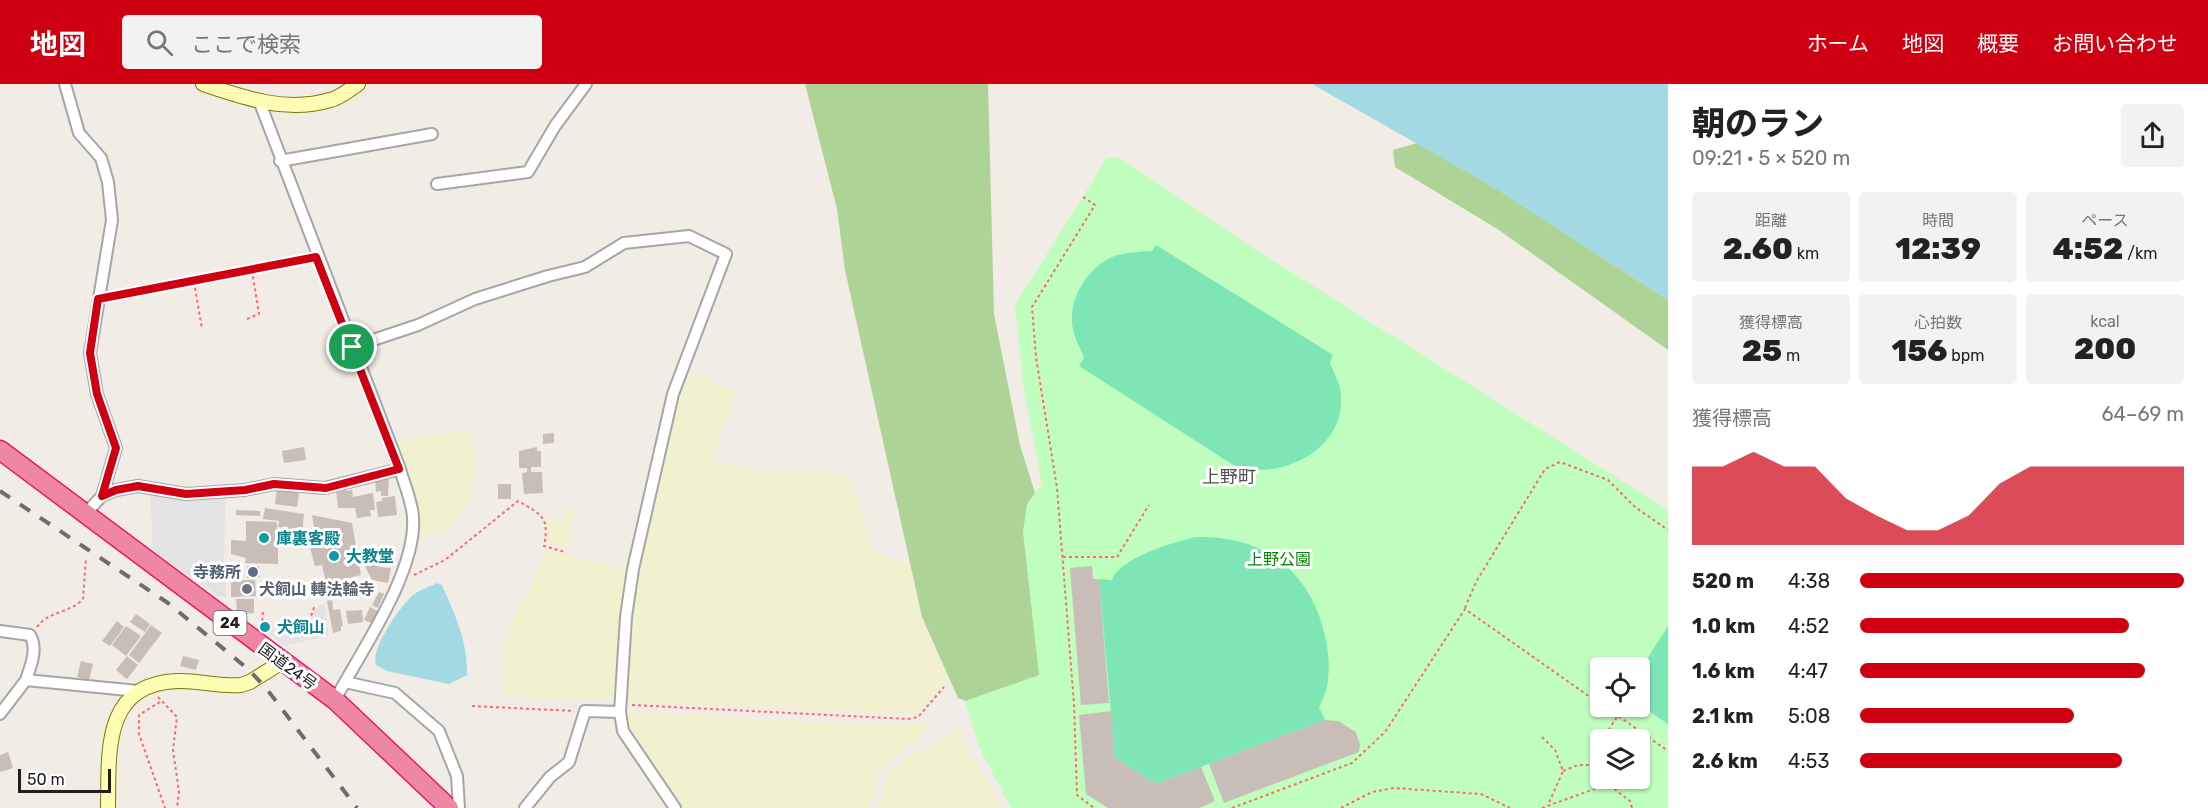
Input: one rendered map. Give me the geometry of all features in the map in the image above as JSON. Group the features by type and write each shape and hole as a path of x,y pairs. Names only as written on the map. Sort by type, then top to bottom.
{"highway":[{"name":"国道24号","path":"0,450 335,700 449,808"}],"street":[{"path":"65,84 79,133 101,158 108,182 112,220 90,353 97,394 116,448 102,496"},
{"path":"203,84 260,103 308,105 333,100 358,84"},
{"path":"436,184 528,172 555,126 586,84"},
{"path":"260,103 316,257 399,469 413,515 413,542 402,577 335,700"},
{"path":"280,161 432,134"},
{"path":"352,347 418,326 475,299 585,267 624,243 689,236 726,254 673,394 633,569 626,617 620,708 623,731 675,808"},
{"path":"85,514 102,496 116,490 138,486 186,494 245,490 274,484 326,488 399,469"},
{"path":"0,631 30,635 33,641 34,657 26,680 0,714"},
{"path":"108,808 110,742 113,729 120,710 138,691 153,684 178,681 241,685 282,662"},
{"path":"26,680 138,691"},
{"path":"345,682 395,693 439,731 457,776 459,808"},
{"path":"525,808 550,777 569,762 585,711 620,708"}],"path":[{"path":"1083,196 1095,205 1032,307 1036,357 1057,488 1074,704 1077,795 1094,808"},
{"path":"98,299 316,257"},
{"path":"247,319 259,314 252,270"},
{"path":"193,280 202,329"},
{"path":"1230,808 1352,762 1385,732 1465,609 1476,582 1545,469 1560,462 1608,480 1635,507 1668,530"},
{"path":"402,577 414,575 445,560 518,501 530,506 544,519 546,526 544,546 565,552"},
{"path":"1063,557 1117,558 1149,506"},
{"path":"30,635 45,618 72,607 83,599 86,558"},
{"path":"307,627 309,615 315,605"},
{"path":"1465,609 1590,697"},
{"path":"262,611 262,630"},
{"path":"153,684 160,702 172,710 177,717 173,750 179,792 177,808"},
{"path":"620,708 908,719 918,717 944,687"},
{"path":"160,702 139,715 139,734 165,808"},
{"path":"472,706 585,711"},
{"path":"1619,717 1668,751"},
{"path":"1542,737 1555,750 1563,771"},
{"path":"1548,805 1563,771 1578,765 1590,765"},
{"path":"1542,808 1608,784 1630,801 1632,808"},
{"path":"1341,808 1372,792 1394,788 1480,794 1510,808"}],"green space":[{"path":"805,84 988,84 994,314 1020,445 1036,496 1051,689 990,710 958,698 922,617 845,270 837,209"},
{"path":"1417,143 1495,188 1668,300 1668,350 1499,230 1395,167 1393,150"},
{"name":"上野公園","path":"1107,158 1120,158 1253,248 1668,510 1668,808 1011,808 980,749 965,701 1039,675 1023,532 1027,504 1042,484 1024,390 1015,305"},
{"path":"1156,245 1333,355 1330,363 1341,394 1340,411 1336,426 1317,450 1290,465 1259,470 1252,477 1079,366 1084,358 1074,333 1072,313 1077,294 1087,277 1110,258 1125,253 1152,251"},
{"path":"688,370 736,393 711,461 774,473 817,472 850,477 875,552 909,565 921,618 947,679 918,713 627,702 624,697 637,570 678,392"},
{"path":"470,430 476,468 474,485 465,508 445,533 418,537 415,499 395,442 408,438"},
{"path":"570,508 577,509 566,549 547,545 547,519 561,520"},
{"path":"1196,537 1221,538 1264,551 1282,562 1297,577 1319,616 1326,640 1328,675 1326,691 1319,707 1325,720 1156,784 1115,758 1099,579 1112,580 1117,572 1136,558"},
{"path":"546,550 629,569 619,632 615,699 501,696 504,650 515,613 530,589"},
{"path":"1668,626 1668,724 1650,712 1648,657"},
{"path":"625,712 896,726 927,722 924,734 914,745 902,751 879,773 869,808 681,808 627,729"},
{"path":"958,730 1002,808 879,808 889,772 902,760"}],"shaded area":[{"path":"150,493 185,498 225,498 224,571 227,598 218,596 153,550"},
{"path":"319,605 324,605 329,635 285,646 268,634 271,629 311,616"}],"water":[{"path":"1312,84 1668,84 1668,300 1495,188"},
{"path":"437,583 442,585 460,629 467,663 467,675 449,684 387,671 376,665 377,649 400,609 415,594"}],"building":[{"path":"554,433 554,443 543,444 543,434"},
{"path":"304,447 306,460 284,463 282,451"},
{"path":"537,447 537,451 541,451 541,467 531,467 531,472 542,472 543,493 524,494 522,473 527,472 527,468 519,468 519,451"},
{"path":"389,478 388,496 381,496 381,491 376,492 375,480"},
{"path":"498,484 511,484 511,499 498,499"},
{"path":"346,488 346,491 352,490 353,497 373,493 375,510 370,510 371,516 357,518 355,508 338,508 336,490"},
{"path":"277,489 299,493 297,507 275,504"},
{"path":"395,496 397,515 378,517 376,502 382,501 382,498"},
{"path":"265,508 304,514 302,535 298,534 297,538 289,536 289,533 284,532 285,528 278,527 279,521 263,519"},
{"path":"236,510 260,511 260,516 236,515"},
{"name":"大教堂","path":"312,515 352,523 361,575 326,583 322,565 315,566 310,547 317,545"},
{"name":"庫裏客殿","path":"246,521 277,522 277,529 282,532 282,543 278,543 278,564 245,563 246,558 231,554 231,540 246,541"},
{"path":"380,564 379,567 391,568 388,583 372,580 365,566"},
{"name":"寺務所","path":"247,566 259,566 260,577 247,578"},
{"path":"1092,566 1093,579 1099,579 1109,703 1081,705 1070,568"},
{"path":"234,580 255,580 256,596 231,597 231,583"},
{"path":"379,592 384,594 378,608 372,605"},
{"path":"236,599 254,599 254,613 237,614"},
{"path":"332,600 333,610 340,609 343,626 341,626 341,631 333,633 327,601"},
{"path":"370,607 378,611 372,623 364,620"},
{"path":"362,610 363,622 348,624 346,611"},
{"path":"136,614 150,624 145,632 130,622"},
{"path":"117,621 124,627 110,646 102,641"},
{"path":"151,625 162,633 139,663 129,655"},
{"path":"126,626 141,636 126,656 112,645"},
{"path":"127,656 138,665 127,679 116,670"},
{"path":"183,656 199,660 196,670 180,666"},
{"path":"81,661 93,664 89,680 77,677"},
{"path":"1111,711 1115,758 1156,784 1201,767 1215,801 1199,808 1108,808 1086,794 1079,715"},
{"path":"1325,720 1338,721 1356,732 1360,745 1359,752 1224,803 1209,764"},
{"path":"8,752 13,768 0,772 0,755"}],"railway":[{"path":"0,491 168,603 248,669 266,688 357,808"}],"place":[{"name":"庫裏客殿","path":"264,538"},
{"name":"大教堂","path":"334,556"},
{"name":"寺務所","path":"253,572"},
{"name":"犬飼山 轉法輪寺","path":"247,589"},
{"name":"犬飼山","path":"265,627"}],"district":[{"name":"上野町","path":"1229,477"}],"route":[{"path":"316,257 352,347 399,469 326,488 274,484 245,490 186,494 138,486 116,490 102,496 116,448 97,394 90,353 98,299 316,257"}]}
